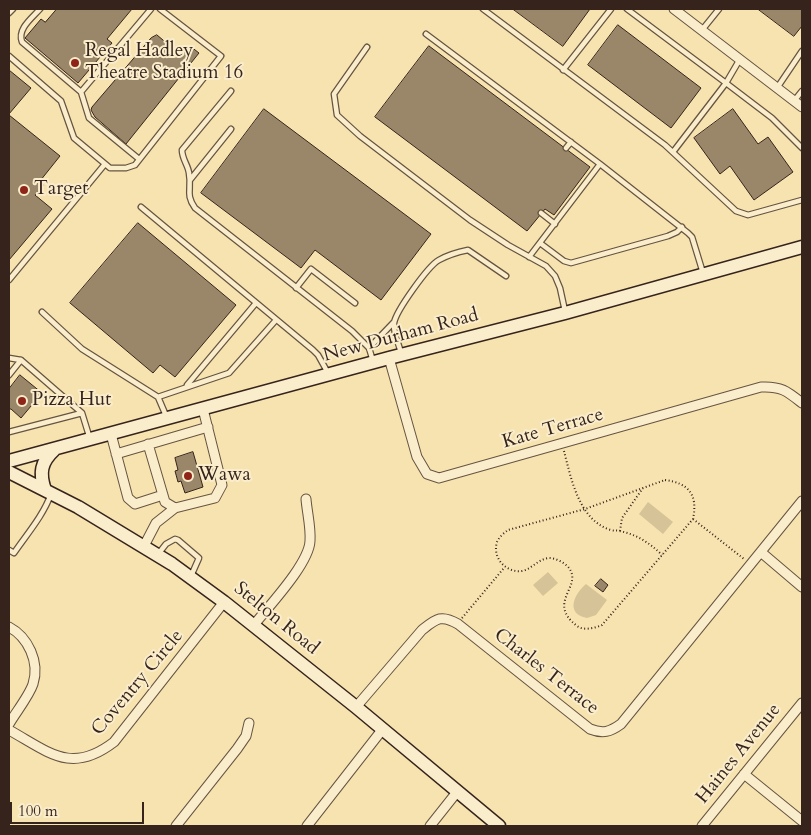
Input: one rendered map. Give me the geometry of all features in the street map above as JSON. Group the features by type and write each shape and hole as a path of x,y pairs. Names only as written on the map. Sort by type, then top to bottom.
{"main road":[{"name":"New Durham Road","path":"9,461 402,354 565,313 802,247"},
{"path":"48,491 41,472 46,457 54,450"},
{"name":"Stelton Road","path":"9,472 78,506 144,546 190,577 356,707 499,826"}],"street":[{"path":"674,9 802,107"},
{"name":"Kate Terrace","path":"389,358 417,457 427,474 439,478 761,387 774,386 786,391 802,404"},
{"path":"144,546 156,523 174,508 215,498 222,485 203,409"},
{"path":"116,454 208,428"},
{"path":"111,434 128,498 135,504 163,495"},
{"path":"148,444 165,502 174,508"},
{"path":"253,626 306,559 311,540 306,499"},
{"name":"Charles Terrace","path":"356,707 422,630 433,621 448,618 590,729 601,733 611,731 621,724 752,565 802,501"},
{"path":"762,552 802,587"},
{"name":"Coventry Circle","path":"9,730 64,758 85,758 96,754 114,742 224,602"},
{"path":"9,626 16,630 26,641 36,669 33,684 9,724"},
{"name":"Haines Avenue","path":"702,826 802,703"},
{"path":"176,826 237,750 246,736 249,723"},
{"path":"307,826 382,730"},
{"path":"744,774 802,821"},
{"path":"430,826 457,792"}],"lane":[{"path":"9,14 13,9"},
{"path":"40,9 21,31 20,37 22,42 81,92 89,118 139,160"},
{"path":"81,92 151,9"},
{"path":"9,56 61,101 74,138 110,168 126,168 135,165 221,56 160,9"},
{"path":"482,9 672,152 736,210 748,215 802,200"},
{"path":"562,70 611,9"},
{"path":"626,9 772,118 802,148"},
{"path":"702,30 719,9"},
{"path":"426,34 682,227 692,237 703,274"},
{"path":"367,47 334,94 337,115 360,136 470,220 508,245 546,266 555,276 560,288 565,313"},
{"path":"776,88 802,51"},
{"path":"672,152 726,83 740,59"},
{"path":"231,91 182,150 189,171 188,192 190,202 195,208 352,331 369,348 373,362"},
{"path":"794,101 802,91"},
{"path":"190,180 231,129"},
{"path":"566,148 571,142"},
{"path":"9,280 105,164"},
{"path":"529,257 600,164"},
{"path":"140,207 318,355 328,374"},
{"path":"541,213 555,224"},
{"path":"540,244 564,261 571,263 668,236 677,232 682,227"},
{"path":"369,348 394,322 402,305 432,264 445,257 468,250 506,276"},
{"path":"296,288 311,269 355,303"},
{"path":"186,386 256,303"},
{"path":"42,312 82,349 158,397 168,419"},
{"path":"158,397 229,373 276,320"},
{"path":"394,322 394,329 402,354"},
{"path":"9,358 21,360 82,413 90,440"},
{"path":"9,375 21,360"},
{"path":"9,432 82,413"},
{"path":"9,550 14,553 47,506 48,491"},
{"path":"158,555 166,544 175,539 178,540 199,558 190,577"}],"path":[{"path":"562,444 577,497 598,523 611,530 642,538 662,555"},
{"path":"665,480 679,482 690,491 695,508 693,519 608,619 602,625 595,628 580,628 570,621 564,611 565,600 572,585 572,577 570,569 560,561 550,558 539,561 523,571 511,571 504,568 497,550 497,542 501,535 508,530 586,508 665,480"},
{"path":"620,531 622,518 644,487"},
{"path":"693,519 752,565"},
{"path":"458,624 504,568"}],"shaded area":[{"path":"648,502 673,522 663,534 639,514"},
{"path":"548,572 558,583 543,596 533,585"},
{"path":"586,584 607,600 596,615 587,618 580,616 574,608 575,598"}],"building":[{"name":"Regal Hadley Theatre Stadium 16","path":"57,9 132,9 107,39 112,43 78,83 25,38 41,19 45,22"},
{"path":"513,9 590,9 563,46"},
{"path":"758,9 802,9 802,26 794,36"},
{"path":"618,25 701,88 671,128 588,65"},
{"path":"157,35 182,56 190,46 199,53 126,144 95,117 91,110 151,38"},
{"path":"429,46 590,167 554,215 545,209 527,231 375,117"},
{"path":"9,70 31,88 9,114"},
{"path":"264,109 431,234 381,300 315,250 301,268 201,193"},
{"path":"733,109 758,144 768,137 793,172 754,200 730,166 720,174 694,138"},
{"name":"Target","path":"9,115 60,156 40,181 44,185 35,195 52,209 9,260"},
{"path":"138,223 236,305 175,377 160,365 153,373 70,303"},
{"name":"Pizza Hut","path":"20,375 42,393 21,418 9,409 9,389"},
{"name":"Wawa","path":"193,452 203,487 185,493 181,481 178,482 175,471 178,470 175,458"},
{"path":"601,579 608,585 603,592 595,586"}],"place":[{"name":"Regal Hadley Theatre Stadium 16","path":"75,63"},
{"name":"Target","path":"24,190"},
{"name":"Pizza Hut","path":"22,401"},
{"name":"Wawa","path":"188,476"}]}
